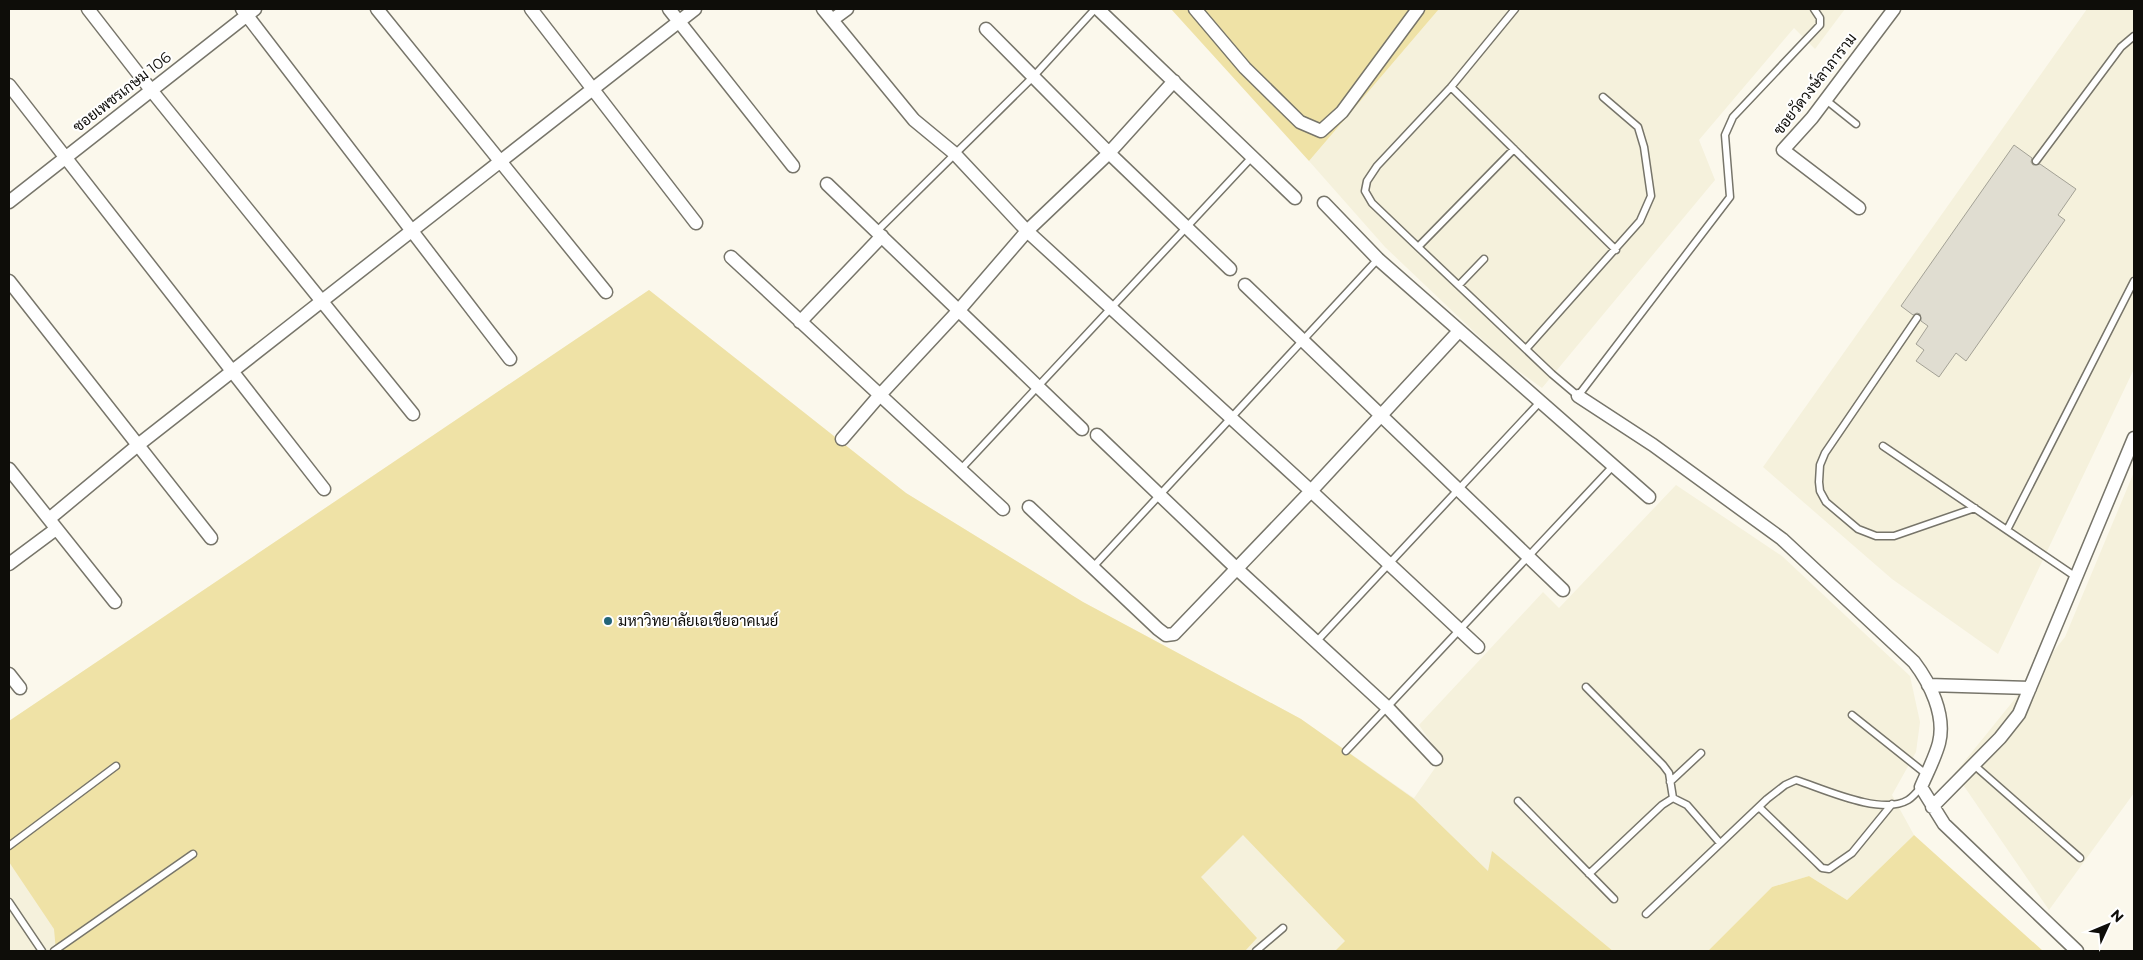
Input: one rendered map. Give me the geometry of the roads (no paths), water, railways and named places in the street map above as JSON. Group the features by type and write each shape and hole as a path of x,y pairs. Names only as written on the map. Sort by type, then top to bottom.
{"street":[{"path":"88,9 151,90 413,414"},
{"path":"377,9 606,292"},
{"path":"531,9 696,223"},
{"path":"669,9 793,166"},
{"path":"9,564 138,445 695,9"},
{"path":"824,9 885,87 914,120 954,153 1027,231 1478,647"},
{"path":"832,20 847,9"},
{"path":"1097,9 1295,198"},
{"path":"1195,9 1246,68 1300,122 1321,131 1342,112 1418,9"},
{"name":"ซอยวัดวงษ์ลาภาราม","path":"1859,208 1783,150 1826,100 1894,9"},
{"path":"248,11 510,359"},
{"name":"ซอยเพชรเกษม 106","path":"9,202 248,11"},
{"path":"986,29 1109,153 1230,269"},
{"path":"842,439 959,310 1027,231 1109,153 1174,81"},
{"path":"9,85 324,488"},
{"path":"828,184 1082,429"},
{"path":"1324,203 1378,259 1649,497"},
{"path":"800,322 879,234"},
{"path":"731,257 1003,509"},
{"path":"9,281 211,538"},
{"path":"1245,285 1563,590"},
{"path":"1029,507 1166,635 1174,634 1311,491 1380,414 1459,331"},
{"path":"1578,396 1653,444 1782,539 1914,662 1928,685 1941,724 1939,743 1921,787 1932,807 1944,824 2077,951"},
{"path":"1097,436 1236,568 1388,708 1436,759"},
{"path":"1932,807 2000,738 2019,714 2134,438"},
{"path":"9,469 115,602"},
{"path":"9,674 20,688"},
{"path":"1928,685 2030,688"}],"lane":[{"path":"879,234 954,153 1033,76 1097,9"},
{"path":"1515,9 1451,87 1377,166 1367,181 1365,192 1372,203 1552,374 1578,396 1730,197 1725,135 1733,117 1820,25 1820,18 1814,9"},
{"path":"2036,161 2121,47 2134,36"},
{"path":"1451,87 1616,250"},
{"path":"1526,349 1640,221 1651,196 1644,147 1638,127 1603,97"},
{"path":"1826,100 1856,124"},
{"path":"1418,247 1514,149"},
{"path":"960,470 1110,307 1252,157"},
{"path":"1093,567 1378,259"},
{"path":"1459,285 1484,259"},
{"path":"2007,530 2134,281"},
{"path":"1918,318 1824,453 1819,472 1820,491 1826,502 1835,510 1858,528 1876,536 1894,536 1975,508"},
{"path":"1316,642 1540,402"},
{"path":"1884,446 2076,576"},
{"path":"1346,752 1613,466"},
{"path":"1586,687 1663,765 1668,773 1673,798"},
{"path":"1852,715 1926,774"},
{"path":"1670,782 1701,753"},
{"path":"1974,765 2080,858"},
{"path":"9,846 116,766"},
{"path":"1646,914 1785,784 1796,780 1853,800 1874,805 1906,802 1921,787"},
{"path":"1673,798 1687,805 1720,843"},
{"path":"1589,874 1662,805 1673,798"},
{"path":"1518,801 1614,900"},
{"path":"1759,807 1822,868 1829,869 1836,866 1852,853 1893,804"},
{"path":"54,951 193,854"},
{"path":"9,902 42,951"},
{"path":"1256,951 1283,928"}],"place":[{"name":"มหาวิทยาลัยเอเชียอาคเนย์","path":"608,621"}]}
